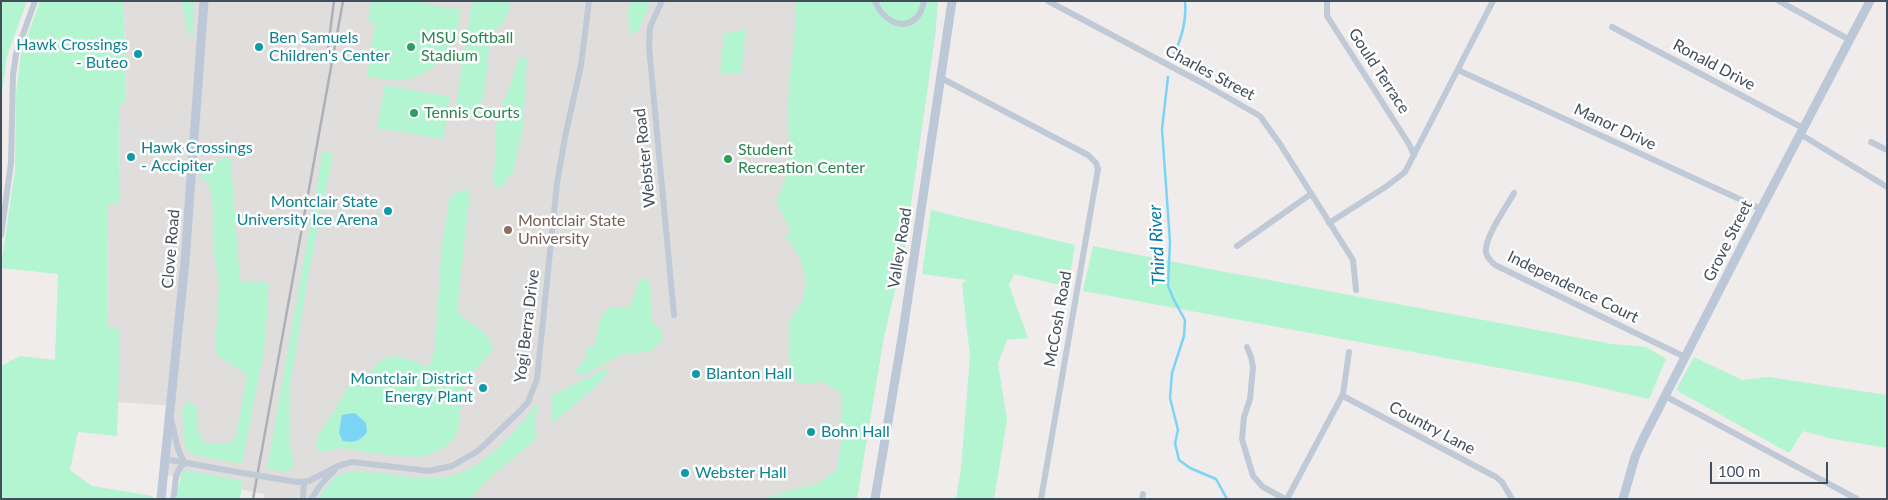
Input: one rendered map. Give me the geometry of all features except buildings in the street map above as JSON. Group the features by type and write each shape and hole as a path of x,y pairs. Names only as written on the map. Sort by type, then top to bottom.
{"street":[{"path":"1,235 11,163 12,90 16,54 35,1"},
{"name":"Clove Road","path":"161,499 185,261 204,1"},
{"name":"Yogi Berra Drive","path":"304,482 315,479 345,464 363,462 429,471 442,470 478,451 528,402 537,380 557,183 581,65 589,1"},
{"name":"Webster Road","path":"662,1 650,27 648,47 674,315"},
{"path":"875,1 880,13 888,20 893,23 902,23 914,20 918,16 924,1"},
{"name":"Valley Road","path":"875,499 902,338 952,1"},
{"name":"Charles Street","path":"1048,1 1260,116 1280,144 1352,260 1356,290"},
{"name":"Gould Terrace","path":"1327,1 1327,16 1414,155"},
{"path":"1329,223 1387,186 1405,172 1493,1"},
{"path":"1779,1 1850,40"},
{"name":"Grove Street","path":"1626,498 1636,457 1665,396 1870,1"},
{"name":"Ronald Drive","path":"1612,27 1801,131 1887,186"},
{"name":"Manor Drive","path":"1458,70 1761,209"},
{"name":"McCosh Road","path":"941,78 1081,152 1093,159 1098,169 1041,499"},
{"path":"1871,142 1887,150"},
{"name":"Independence Court","path":"1514,193 1489,239 1486,252 1490,261 1685,357"},
{"path":"1237,246 1311,194"},
{"path":"1247,347 1253,367 1250,399 1244,417 1242,440 1253,476 1263,487 1286,499 1342,396 1350,352"},
{"name":"Country Lane","path":"1342,396 1496,477 1506,488 1512,499"},
{"path":"1665,396 1857,499"},
{"path":"170,416 177,449 185,463"},
{"path":"165,459 267,478 304,482 303,499"},
{"path":"173,499 176,473 178,468 185,463"},
{"path":"311,499 329,476 345,464"},
{"path":"1841,499 1845,492"}],"shaded area":[{"name":"Montclair State University","path":"124,1 938,1 935,36 904,252 884,336 857,499 264,499 264,494 167,475 174,406 117,402 120,329 107,328 108,205 120,202 119,104 126,103"}],"green space":[{"path":"1,1 27,1 7,56 2,93"},
{"path":"40,1 124,1 126,103 119,104 120,202 108,205 107,327 120,329 117,436 78,432 70,470 92,486 153,496 152,499 1,499 1,366 20,356 55,360 58,274 1,268 15,170 16,94 21,54"},
{"path":"181,1 194,1 193,35 189,34"},
{"name":"MSU Softball Stadium","path":"371,1 412,1 461,10 455,35 444,57 426,72 415,77 397,80 367,76 375,23 368,22"},
{"path":"472,1 510,1 508,15 497,28 490,44 486,82 476,118 462,116 455,111"},
{"path":"632,1 651,1 638,31 630,35 628,12"},
{"path":"796,1 938,1 935,36 904,252 884,336 857,499 759,499 819,483 836,471 842,438 841,393 822,382 798,384 790,364 790,320 803,300 806,280 799,256 785,235 792,233 776,201 782,189 788,165 788,104"},
{"path":"746,29 741,74 720,74 724,34"},
{"path":"518,57 527,57 523,128 513,173 508,177 503,187 493,186 496,125 499,111 513,80"},
{"name":"Tennis Courts","path":"385,85 450,97 443,139 377,128"},
{"path":"323,151 333,154 309,272 289,392 289,439 294,464 293,468 288,472 267,469"},
{"path":"223,158 227,158 231,162 240,281 269,283 265,344 242,464 192,454 185,447 182,414 184,403 189,402 195,406 198,412 200,435 205,443 228,444 236,437 247,374 215,353 219,286 214,253 214,215 210,187 200,177 201,174"},
{"path":"470,191 457,311 488,337 493,350 470,375 463,388 458,429 454,439 442,449 421,457 387,455 338,448 323,452 319,451 316,446 317,438 350,384 356,380 367,378 378,363 388,357 400,357 429,367 435,348 441,253 449,199 456,192"},
{"path":"931,210 1075,245 1068,287 1014,274 1009,285 1028,338 1007,340 998,364 1007,419 994,499 956,499 961,469 970,356 962,284 966,280 922,274"},
{"path":"1093,246 1612,344 1646,347 1666,359 1649,399 1581,383 1083,291"},
{"path":"643,278 650,281 652,320 664,335 661,342 651,351 624,353 582,376 575,370 585,360 587,348 593,348 604,314 613,307 629,308 638,284"},
{"path":"1694,357 1742,380 1769,377 1887,395 1887,448 1833,439 1803,431 1789,453 1676,390"},
{"path":"610,367 602,381 552,424 551,396"},
{"path":"537,403 535,440 486,481 471,499 318,499 334,478 345,473 362,472 408,477 441,478 462,472 484,459 504,442"},
{"path":"183,470 243,481 240,499 175,499"}],"water":[{"path":"355,413 366,423 367,432 356,441 343,441 339,433 342,415"}],"waterway":[{"name":"Third River","path":"1173,57 1183,30 1185,1"},
{"name":"Third River","path":"1168,77 1162,129 1170,242 1168,286 1185,320 1184,336 1172,373 1170,398 1178,430 1175,443 1179,460 1190,468 1216,479 1227,499"}],"railway":[{"path":"328,48 334,1"},
{"path":"253,499 343,1"}],"place":[{"name":"Ben Samuels Children's Center","path":"259,47"},
{"name":"MSU Softball Stadium","path":"411,47"},
{"name":"Hawk Crossings - Buteo","path":"138,54"},
{"name":"Tennis Courts","path":"414,113"},
{"name":"Hawk Crossings - Accipiter","path":"131,157"},
{"name":"Student Recreation Center","path":"728,159"},
{"name":"Montclair State University Ice Arena","path":"388,211"},
{"name":"Montclair State University","path":"508,230"},
{"name":"Blanton Hall","path":"696,374"},
{"name":"Montclair District Energy Plant","path":"483,388"},
{"name":"Bohn Hall","path":"811,432"},
{"name":"Webster Hall","path":"685,473"}]}
